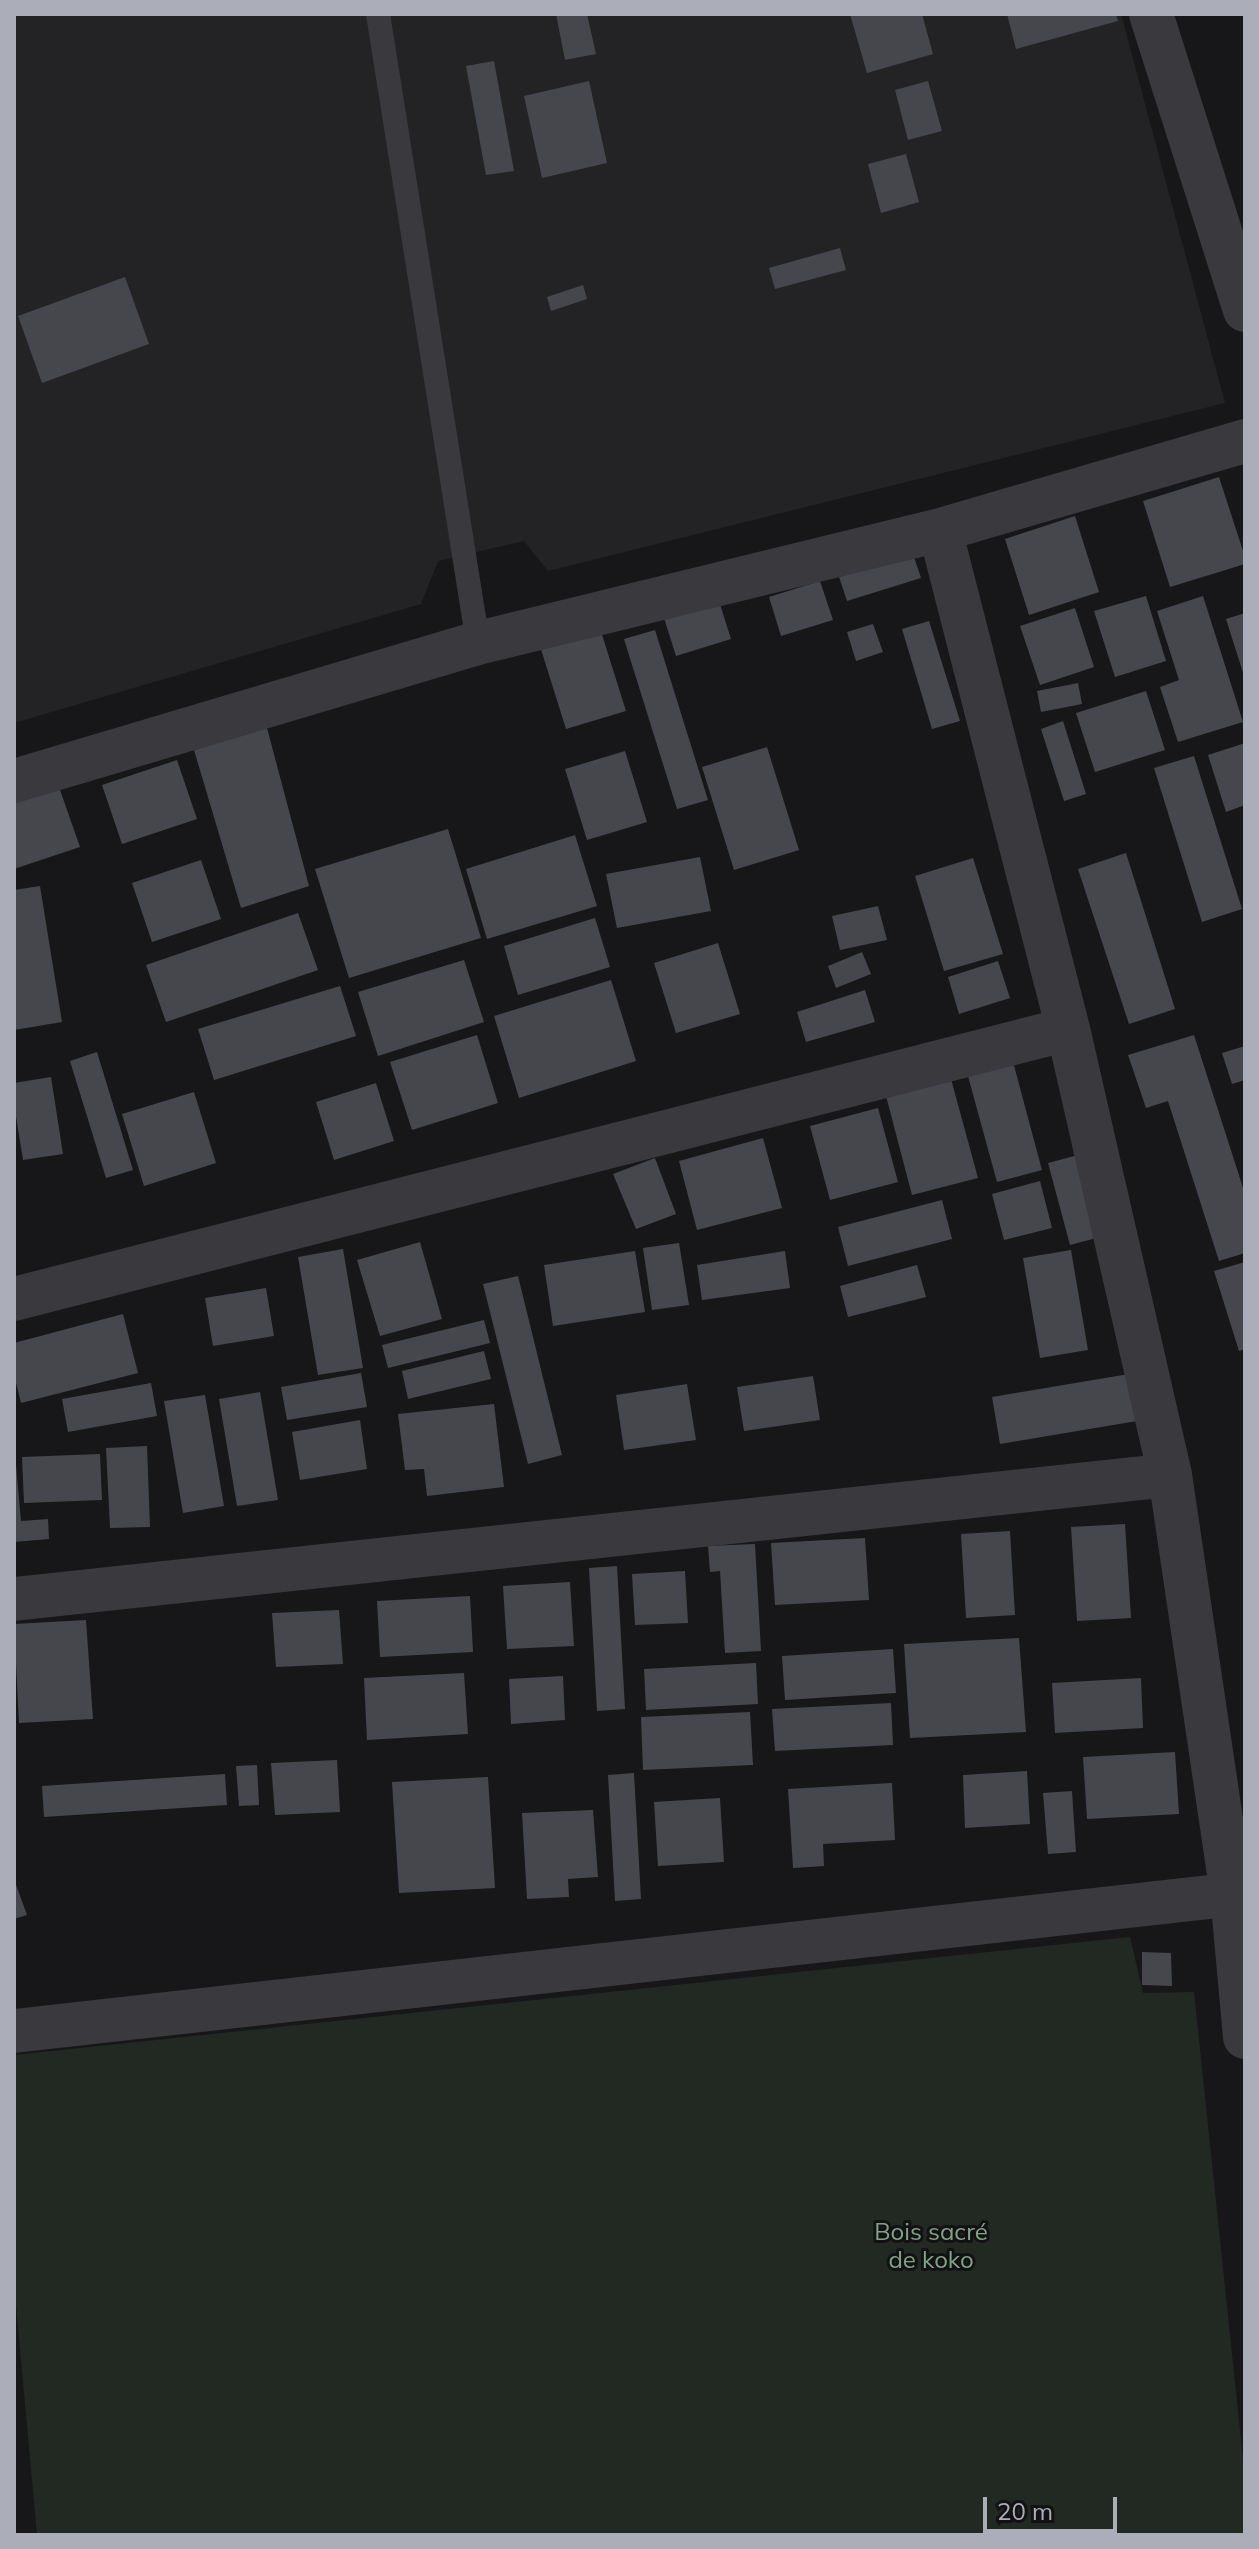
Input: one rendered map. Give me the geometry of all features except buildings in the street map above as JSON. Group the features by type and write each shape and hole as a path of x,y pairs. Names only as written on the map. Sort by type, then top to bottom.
{"street":[{"path":"1151,14 1245,310"},
{"path":"14,781 478,643 940,530 1245,441"},
{"path":"940,530 1068,1029 1170,1475 1238,1894 1245,2037"},
{"path":"14,1299 1068,1029"},
{"path":"14,1599 1170,1475"},
{"path":"14,2031 1238,1894"}],"lane":[{"path":"378,14 478,643"}],"shaded area":[{"path":"14,14 1121,14 1225,403 548,571 524,541 438,561 421,604 14,723"}],"green space":[{"name":"Bois sacré de koko","path":"1130,1937 1143,1993 1194,1992 1245,2478 1245,2535 37,2535 14,2283 14,2055"}]}
